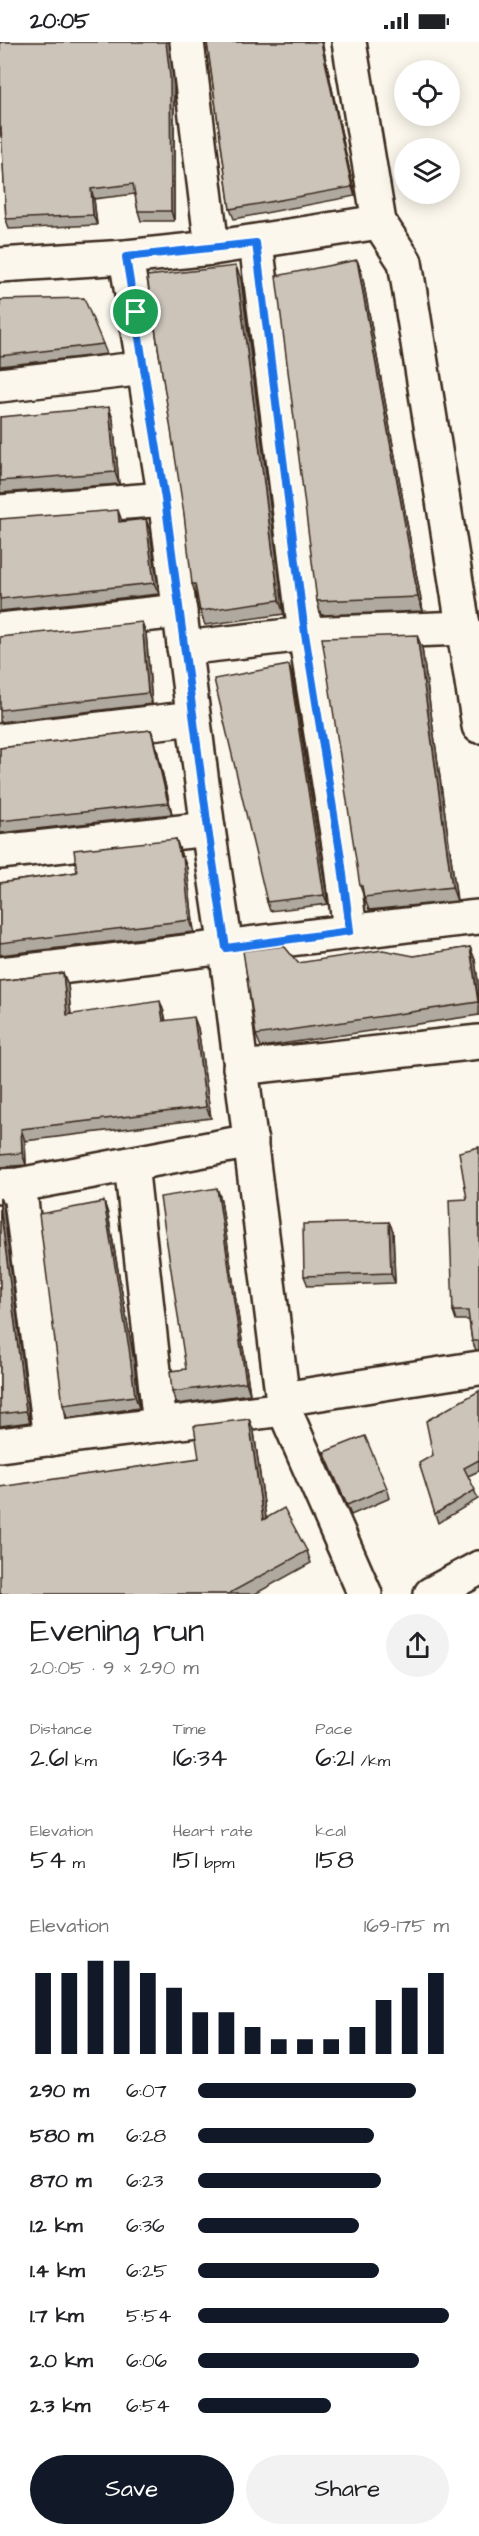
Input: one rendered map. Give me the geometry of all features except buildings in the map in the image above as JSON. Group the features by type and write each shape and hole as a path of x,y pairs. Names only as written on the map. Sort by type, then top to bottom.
{"main road":[{"path":"187,42 212,248"},
{"path":"349,42 380,222 405,262 479,726"},
{"path":"0,265 126,257 212,248 380,222"},
{"path":"256,243 305,634 341,858 350,931"},
{"path":"126,257 165,499 208,829 226,948 283,1404 365,1594"},
{"path":"0,384 145,368"},
{"path":"0,512 165,499"},
{"path":"0,630 180,611"},
{"path":"184,648 305,634 464,628"},
{"path":"0,741 194,718"},
{"path":"0,852 208,829"},
{"path":"0,974 479,917"},
{"path":"240,1068 479,1042"},
{"path":"51,1439 10,1185 251,1141"},
{"path":"131,1164 159,1425"},
{"path":"0,1445 159,1425 479,1368"},
{"path":"431,1594 479,1568"}],"route":[{"path":"256,243 305,634 341,858 350,931 226,948 208,829 165,499 136,312 126,257 256,243"}]}
